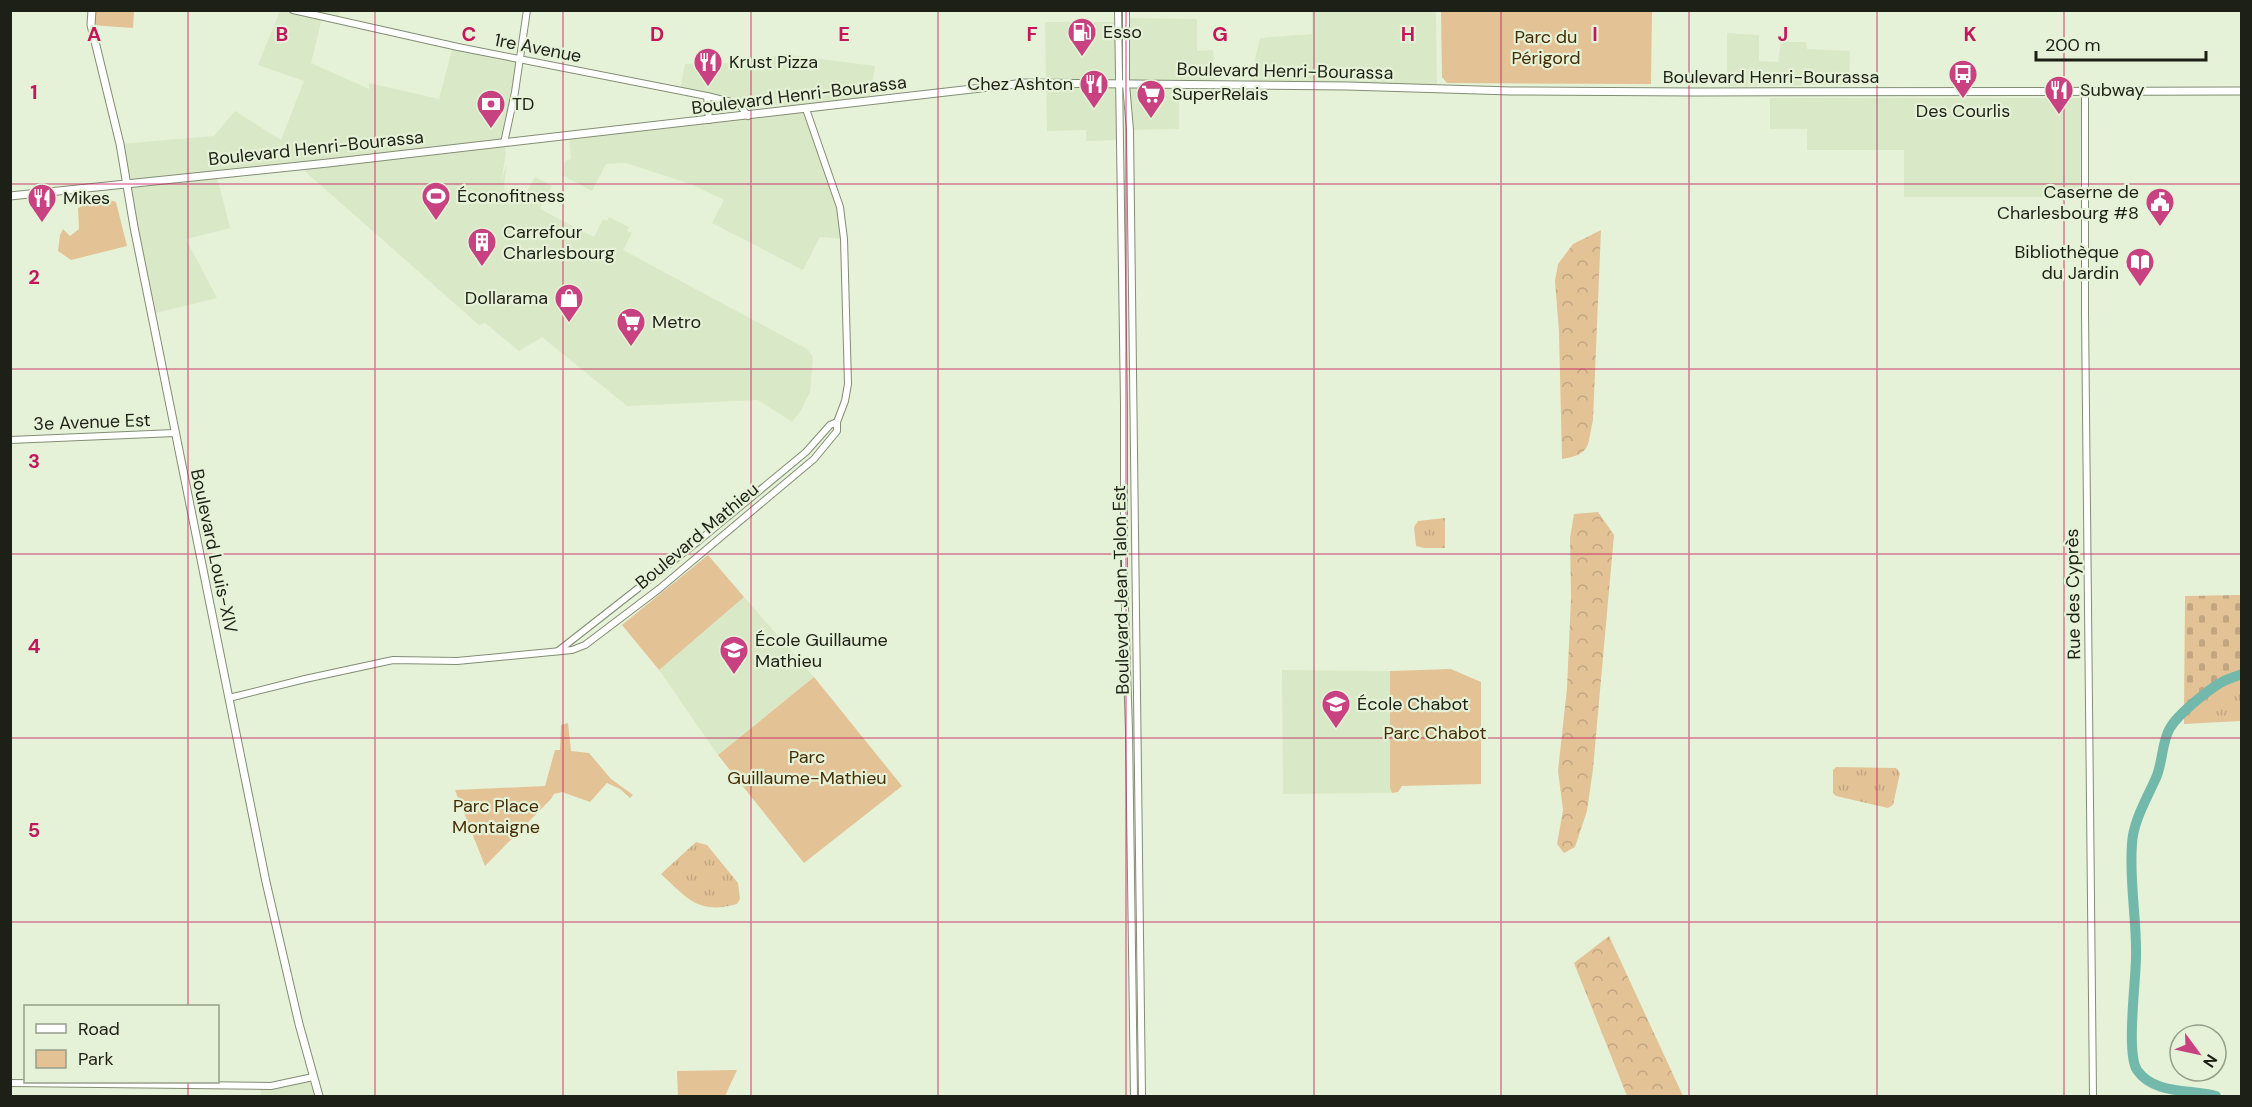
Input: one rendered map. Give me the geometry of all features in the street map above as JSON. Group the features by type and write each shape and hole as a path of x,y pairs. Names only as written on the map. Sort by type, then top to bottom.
{"main road":[{"name":"Boulevard Louis-XIV","path":"92,10 91,25 120,144 175,433 266,882 319,1096"},
{"name":"Boulevard Henri-Bourassa","path":"10,196 748,116 1024,83 1347,86 1511,91 2241,91"}],"street":[{"name":"1re Avenue","path":"293,10 520,60 707,96 739,104 748,116"},
{"path":"504,143 527,10"},
{"path":"1118,10 1122,84"},
{"path":"1122,84 1126,10"},
{"name":"Boulevard Jean-Talon Est","path":"1122,84 1124,577 1129,731 1134,1096"},
{"name":"Boulevard Jean-Talon Est","path":"1122,84 1130,130 1142,1096"},
{"name":"Rue des Cyprès","path":"2085,92 2085,325 2093,1096"},
{"path":"707,96 709,120"},
{"name":"Boulevard Mathieu","path":"229,698 393,660 457,661 572,650 585,645 675,575 814,459 837,431 837,422 845,401 849,365 844,239 840,207 806,109"},
{"name":"Boulevard Mathieu","path":"557,651 693,546 806,452 830,425 837,422"},
{"name":"3e Avenue Est","path":"10,440 175,433"},
{"path":"10,1083 271,1086 313,1077"}],"shaded area":[{"path":"280,11 340,11 338,21 322,18 311,63 369,89 369,83 439,99 453,46 520,60 504,143 506,153 501,182 507,163 505,190 523,199 535,177 552,186 540,209 594,237 603,219 607,221 609,217 629,227 627,231 632,233 623,250 807,349 813,357 810,392 792,422 758,400 627,406 542,337 519,351 485,323 479,325 299,166 216,173 230,228 186,239 217,298 151,314 120,144 214,136 235,111 281,140 304,81 258,65"},
{"path":"1312,11 1436,11 1437,89 1249,85 1260,38 1312,34"},
{"path":"1126,18 1197,19 1197,51 1213,50 1215,85 1179,85 1179,129 1130,130"},
{"path":"1045,22 1118,22 1119,140 1086,141 1086,130 1047,131"},
{"path":"1727,33 1759,35 1759,61 1778,62 1781,42 1806,42 1807,49 1850,51 1849,85 1727,86"},
{"path":"782,54 875,66 869,102 806,109 833,187 844,239 820,237 803,270 712,223 724,200 693,185 626,163 606,164 592,191 562,175 565,161 571,159 569,136 802,108 707,96 680,90 685,64 716,62 764,67 765,59"},
{"path":"1770,98 2081,98 2080,197 1904,197 1904,150 1807,150 1807,129 1770,129"},
{"path":"744,597 814,677 718,755 659,670"},
{"name":"École Chabot","path":"1282,670 1390,671 1390,788 1392,793 1283,794"},
{"path":"313,1077 319,1096 261,1096 260,1086"}],"green space":[{"path":"92,11 134,11 133,28 91,25"},
{"name":"Parc du Périgord","path":"1441,11 1652,11 1651,84 1447,83 1442,77"},
{"path":"106,199 116,202 127,246 71,260 58,251 63,229 70,236 79,229 78,208 96,200"},
{"path":"1601,230 1593,420 1588,442 1583,451 1562,459 1559,332 1555,281 1558,264 1573,244"},
{"path":"1598,512 1614,535 1593,769 1587,811 1575,847 1564,853 1557,844 1563,810 1558,771 1567,688 1571,598 1570,538 1574,514"},
{"path":"1445,518 1445,548 1416,546 1414,527 1418,521"},
{"path":"708,555 744,597 659,670 622,625"},
{"path":"2241,595 2241,675 2221,682 2184,713 2185,596"},
{"name":"Parc Chabot","path":"1451,669 1481,682 1481,784 1402,786 1398,792 1392,793 1390,788 1390,671"},
{"path":"2241,675 2241,721 2184,724 2184,713 2197,701 2211,690"},
{"name":"Parc Guillaume-Mathieu","path":"814,677 902,786 804,863 718,755"},
{"name":"Parc Place Montaigne","path":"568,723 571,751 589,753 611,779 633,795 630,798 620,789 607,783 590,802 562,792 554,794 485,866 455,790 545,786 555,750 560,750 561,725"},
{"path":"1836,767 1896,768 1900,773 1893,805 1888,808 1836,796 1833,793 1833,770"},
{"path":"696,842 707,845 738,883 740,899 737,904 724,907 703,906 686,897 661,874"},
{"path":"1609,936 1683,1096 1627,1096 1574,963"},
{"path":"737,1070 725,1096 678,1096 677,1071"}],"waterway":[{"path":"2216,1096 2173,1090 2153,1084 2137,1070 2132,1048 2136,968 2132,844 2137,819 2158,774 2165,740 2170,728 2207,692 2242,674"}],"place":[{"name":"Esso","path":"1082,58"},
{"name":"Krust Pizza","path":"708,88"},
{"name":"Des Courlis","path":"1963,100"},
{"name":"Chez Ashton","path":"1094,110"},
{"name":"Subway","path":"2059,116"},
{"name":"SuperRelais","path":"1151,120"},
{"name":"TD","path":"491,130"},
{"name":"Éconofitness","path":"436,222"},
{"name":"Mikes","path":"42,224"},
{"name":"Caserne de Charlesbourg #8","path":"2160,228"},
{"name":"Carrefour Charlesbourg","path":"482,268"},
{"name":"Bibliothèque du Jardin","path":"2140,288"},
{"name":"Dollarama","path":"569,324"},
{"name":"Metro","path":"631,348"},
{"name":"École Guillaume Mathieu","path":"734,676"},
{"name":"École Chabot","path":"1336,730"}]}
